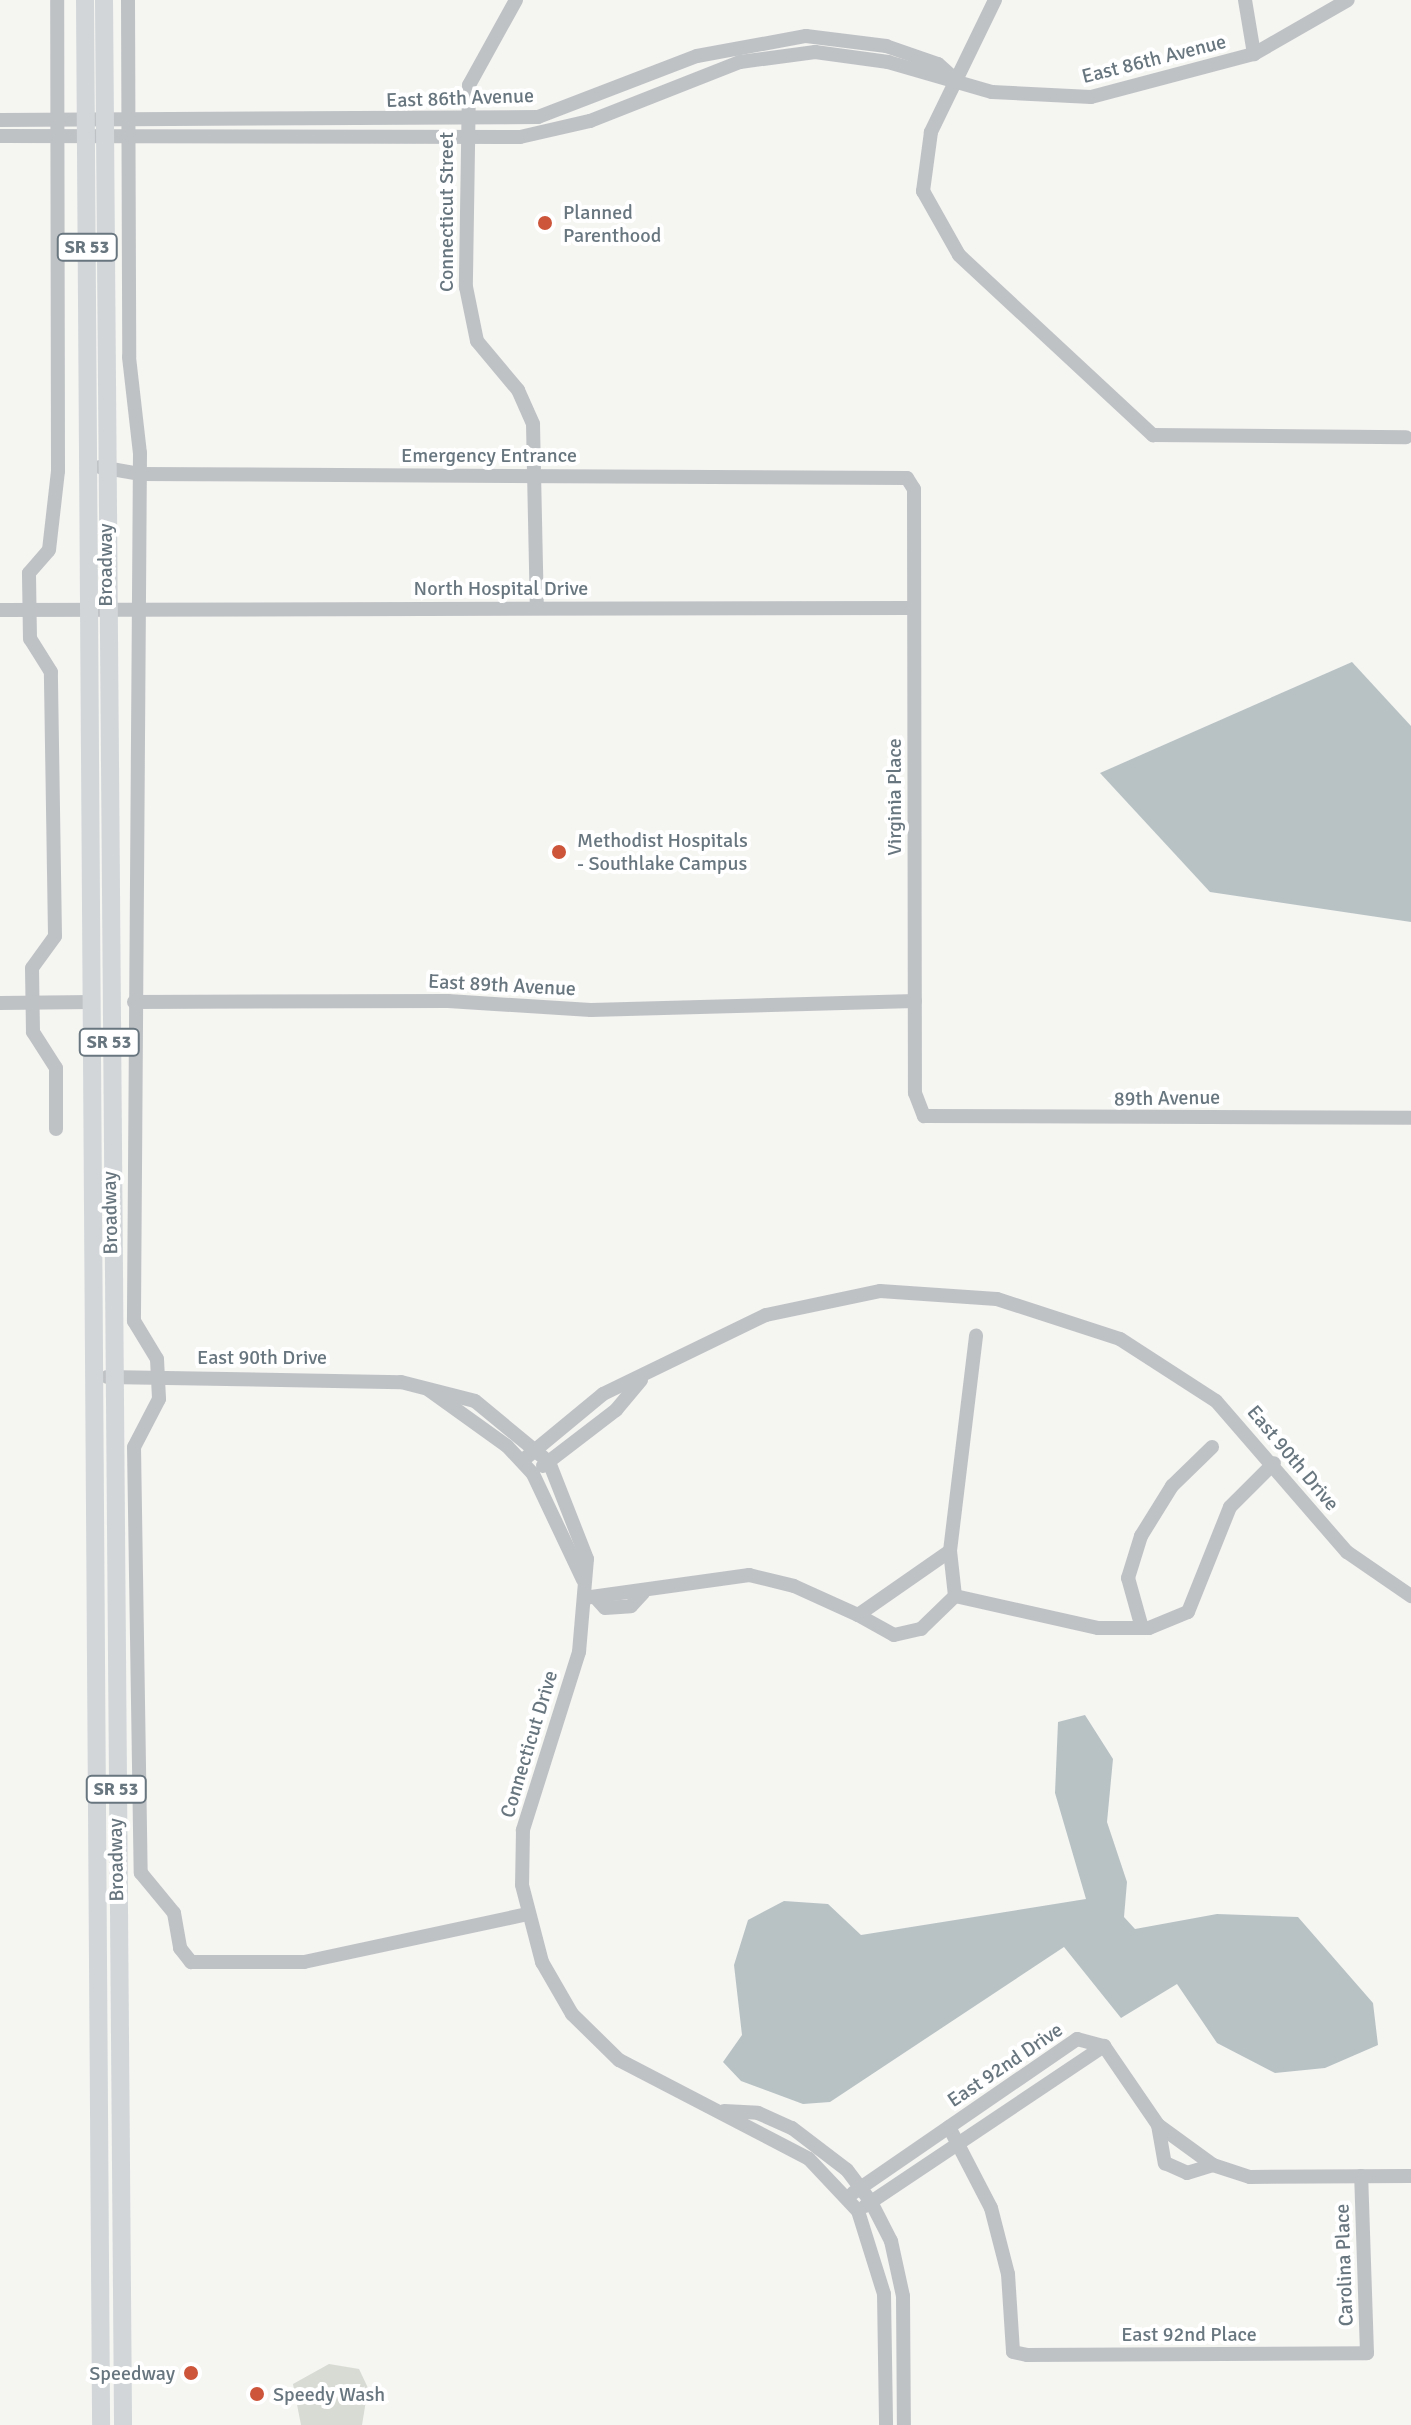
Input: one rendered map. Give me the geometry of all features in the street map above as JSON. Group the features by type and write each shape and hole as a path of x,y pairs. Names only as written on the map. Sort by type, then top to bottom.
{"main road":[{"name":"Broadway","path":"85,0 88,445 97,609 103,1377 101,2425"},
{"name":"Broadway","path":"104,0 105,473 97,609 92,1002 103,1377 123,2425"}],"street":[{"path":"56,1129 56,1068 33,1032 32,968 55,936 51,672 32,647 29,573 49,550 58,471 57,0"},
{"path":"128,0 129,357 139,474 134,1321 153,1347 158,1377 157,1408 134,1447 141,1873 179,1926 184,1958 304,1962 527,1914"},
{"name":"Connecticut Street","path":"516,0 474,71 466,120 467,305 477,341 526,406 537,475 537,608"},
{"path":"995,0 931,132 923,191 959,255 1153,435 1406,437"},
{"path":"1245,0 1254,54"},
{"name":"East 86th Avenue","path":"106,129 128,138 466,139 552,132 704,73 778,55 848,56 1063,100 1254,54 1348,0"},
{"name":"East 86th Avenue","path":"86,129 106,129 128,120 466,120 570,110 697,56 806,36 886,46 938,64 956,80"},
{"path":"0,120 57,119 86,129"},
{"path":"0,136 57,137 86,129"},
{"path":"88,445 105,473"},
{"name":"Emergency Entrance","path":"105,473 907,478"},
{"name":"Virginia Place","path":"907,478 914,489 915,1093 924,1116"},
{"name":"North Hospital Drive","path":"0,610 913,608"},
{"name":"East 89th Avenue","path":"134,1002 448,1001 591,1010 915,1001"},
{"path":"0,1003 92,1002"},
{"name":"89th Avenue","path":"924,1116 1411,1118"},
{"name":"East 90th Drive","path":"522,1461 603,1394 641,1380 697,1344 766,1315 880,1291 939,1291 1050,1313 1120,1339 1216,1401 1274,1463 1347,1552 1411,1596"},
{"path":"955,1596 950,1551 976,1336"},
{"name":"East 90th Drive","path":"103,1377 376,1379 475,1401 549,1462"},
{"name":"East 90th Drive","path":"428,1389 522,1461 533,1474 616,1410 641,1380"},
{"path":"1142,1628 1128,1578 1141,1536 1172,1486 1212,1447"},
{"name":"Connecticut Drive","path":"549,1462 584,1539 583,1580"},
{"path":"955,1596 1098,1628 1142,1628 1188,1612 1230,1507 1274,1463"},
{"name":"Connecticut Drive","path":"533,1474 590,1598 579,1652 523,1830 527,1914 555,1989 594,2038 652,2082 724,2111 809,2159 846,2197 864,2206 891,2241 903,2296 904,2425"},
{"path":"858,1615 950,1551"},
{"path":"590,1598 643,1593 749,1575 794,1586 894,1635 921,1629 955,1596"},
{"name":"East 92nd Drive","path":"846,2197 1077,2039 1104,2046"},
{"path":"1104,2046 1158,2125 1213,2165 1250,2177 1411,2176"},
{"name":"East 92nd Drive","path":"864,2206 1104,2046"},
{"name":"Connecticut Drive","path":"724,2111 758,2113 792,2128 861,2188 884,2294 886,2425"},
{"path":"1158,2125 1165,2163 1187,2173 1213,2165"},
{"path":"949,2127 958,2142"},
{"name":"East 92nd Place","path":"958,2142 1001,2239 1013,2352 1367,2353"},
{"name":"Carolina Place","path":"1361,2176 1367,2353"}],"shaded area":[{"path":"1352,662 1411,726 1411,922 1210,892 1100,773"},
{"path":"1085,1715 1113,1759 1107,1822 1127,1882 1124,1917 1135,1929 1217,1914 1298,1917 1373,2003 1378,2045 1325,2068 1275,2073 1217,2043 1177,1984 1121,2018 1064,1947 830,2102 803,2104 741,2081 723,2062 742,2035 734,1965 748,1920 784,1901 828,1904 861,1935 1086,1899 1055,1793 1058,1722"},
{"path":"329,2364 359,2369 368,2388 362,2425 301,2425 293,2384"}],"place":[{"name":"Planned Parenthood","path":"545,223"},
{"name":"Methodist Hospitals - Southlake Campus","path":"559,852"},
{"name":"Speedway","path":"191,2373"},
{"name":"Speedy Wash","path":"257,2394"}]}
